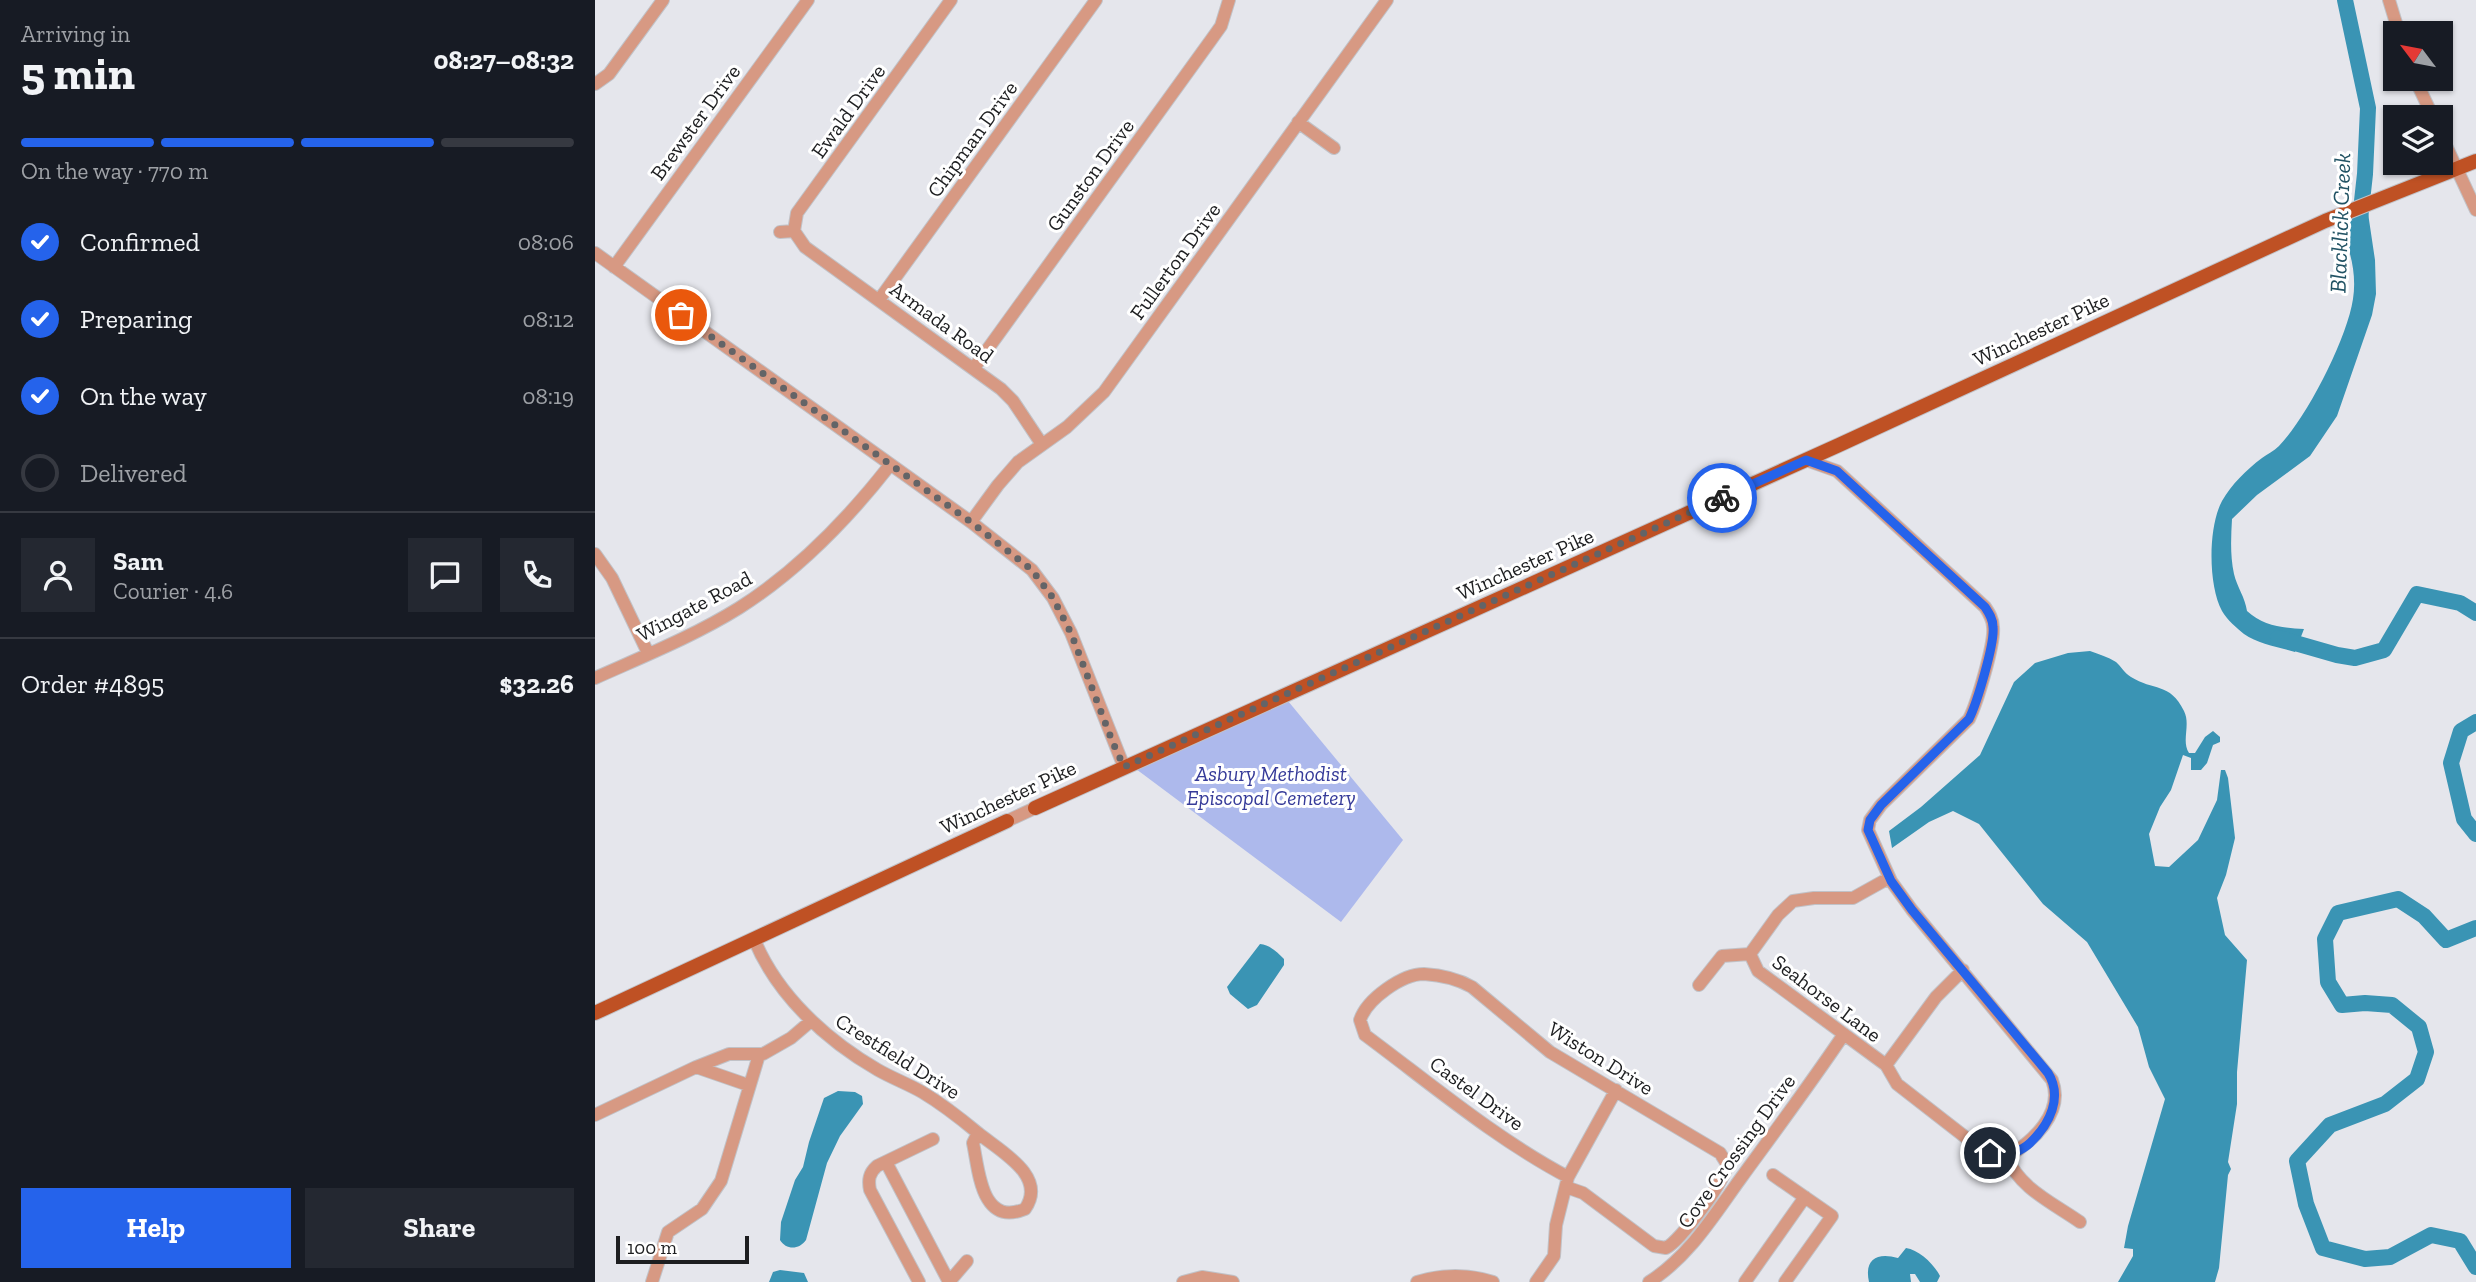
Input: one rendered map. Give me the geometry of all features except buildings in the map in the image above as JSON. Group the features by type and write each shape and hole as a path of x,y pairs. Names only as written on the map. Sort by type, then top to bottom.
{"main road":[{"name":"Winchester Pike","path":"1035,808 1837,446 2325,221 2476,161"},
{"name":"Winchester Pike","path":"595,1013 1007,821"}],"street":[{"path":"595,84 609,74 663,0"},
{"name":"Brewster Drive","path":"614,267 807,0"},
{"name":"Ewald Drive","path":"794,231 797,213 951,0"},
{"name":"Chipman Drive","path":"879,300 1096,0"},
{"name":"Gunston Drive","path":"974,368 1212,40 1221,26 1230,0"},
{"name":"Fullerton Drive","path":"971,522 1018,462 1075,421 1104,392 1387,0"},
{"path":"2389,0 2395,21"},
{"path":"1298,122 1334,148"},
{"path":"2453,161 2476,210"},
{"path":"780,232 794,231"},
{"name":"Armada Road","path":"794,231 805,247 974,368 1013,401 1041,443"},
{"path":"595,253 971,522 1032,570 1053,598 1071,633 1124,767"},
{"path":"1837,446 1837,471"},
{"path":"1806,460 1837,471 1985,607 1994,629 1969,719 1881,805 1870,820 1868,830 1889,878 1912,910 2048,1073 2055,1085 2055,1103 2046,1122 2031,1142 2007,1157 2012,1170 2021,1181 2080,1222"},
{"name":"Wingate Road","path":"595,678 705,627 776,582 842,523 890,466"},
{"path":"595,554 612,578 648,653"},
{"name":"Winchester Pike","path":"1007,821 1035,808"},
{"path":"1699,985 1722,956 1750,954 1778,915 1793,901 1853,898 1889,878"},
{"name":"Crestfield Drive","path":"754,939 765,963 811,1021 858,1057 943,1105 978,1133 1029,1178 1032,1194 1025,1209 1013,1213 1001,1212 994,1208 985,1195 973,1143 978,1133"},
{"name":"Seahorse Lane","path":"1750,954 1758,971 1886,1065 1897,1084 1962,1135 1990,1153 2007,1157"},
{"path":"1886,1065 1936,997 1963,970"},
{"name":"Wiston Drive","path":"1365,1035 1361,1026 1362,1013 1373,1000 1393,985 1423,974 1454,979 1472,987 1551,1052 1723,1156 1727,1170 1703,1205"},
{"path":"595,1115 729,1054 759,1055 781,1045 811,1021"},
{"name":"Cove Crossing Drive","path":"1649,1282 1661,1275 1689,1248 1844,1034"},
{"name":"Castel Drive","path":"1365,1035 1654,1246 1662,1248 1676,1242 1703,1205"},
{"path":"652,1282 666,1235 702,1209 721,1181 759,1055"},
{"path":"696,1067 748,1085"},
{"path":"1536,1282 1554,1256 1556,1225 1567,1182 1616,1090"},
{"path":"919,1282 870,1190 870,1174 877,1166 933,1139"},
{"path":"886,1162 949,1282 967,1261"},
{"path":"1773,1175 1832,1216 1785,1282"},
{"path":"1745,1282 1805,1197"},
{"path":"1423,1280 1466,1276 1493,1282"},
{"path":"1183,1282 1202,1277 1233,1282"}],"green space":[{"name":"Asbury Methodist Episcopal Cemetery","path":"1288,701 1403,840 1341,922 1136,769"}],"shaded area":[{"path":"2368,213 2375,260 2376,294 2372,315 2337,416 2310,456 2257,495 2232,519 2233,567 2247,611 2267,623 2304,629 2295,652 2268,645 2244,634 2224,614 2217,600 2212,572 2214,526 2217,512 2230,489 2250,467 2279,446 2290,433 2324,377 2343,335 2353,299 2352,261 2340,226"},
{"path":"2090,651 2116,662 2131,677 2173,695 2186,716 2186,743 2189,753 2195,753 2205,737 2213,731 2220,737 2220,742 2213,745 2207,763 2201,770 2191,770 2191,758 2183,755 2171,790 2160,807 2149,834 2155,866 2169,867 2198,840 2217,800 2221,770 2225,770 2235,838 2217,898 2225,935 2247,960 2237,1072 2237,1104 2228,1162 2231,1169 2228,1175 2219,1268 2215,1282 2118,1282 2133,1256 2133,1249 2124,1248 2128,1226 2165,1099 2149,1067 2138,1027 2087,942 2043,904 1979,824 1953,811 1929,822 1892,848 1889,831 1980,755 2014,682 2035,663 2068,653"},
{"path":"1260,944 1276,951 1284,959 1284,965 1257,1005 1248,1009 1230,994 1227,987"},
{"path":"838,1091 855,1092 862,1096 863,1104 840,1136 827,1163 806,1240 800,1246 789,1247 780,1240 781,1222 795,1180 803,1167 824,1098"},
{"path":"1906,1248 1930,1262 1940,1276 1937,1282 1920,1282 1915,1274 1910,1274 1911,1282 1869,1282 1868,1268 1874,1259 1884,1256 1898,1258"},
{"path":"780,1270 804,1273 808,1282 769,1282 773,1272"}],"waterway":[{"name":"Blacklick Creek","path":"2345,0 2368,108 2360,219"},
{"name":"Blacklick Creek","path":"2278,638 2355,658 2384,650 2417,594 2460,603 2476,613"},
{"name":"Blacklick Creek","path":"2476,722 2461,731 2451,763 2464,819 2476,834"},
{"name":"Blacklick Creek","path":"2476,928 2446,940 2424,916 2398,899 2338,913 2325,939 2328,982 2342,1005 2392,1005 2419,1027 2426,1052 2417,1079 2385,1104 2330,1125 2297,1161 2306,1204 2323,1248 2365,1259 2390,1257 2431,1235 2460,1241 2476,1267"}],"way so far":[{"path":"681,315 971,522 1032,570 1045,585 1071,633 1124,767 1722,498"}],"route":[{"path":"1722,498 1806,460 1837,471 1985,607 1991,618 1993,635 1969,719 1881,805 1870,820 1868,830 1891,881 1912,910 2048,1073 2055,1085 2055,1103 2046,1122 2031,1142 2007,1157 1990,1153"}]}
